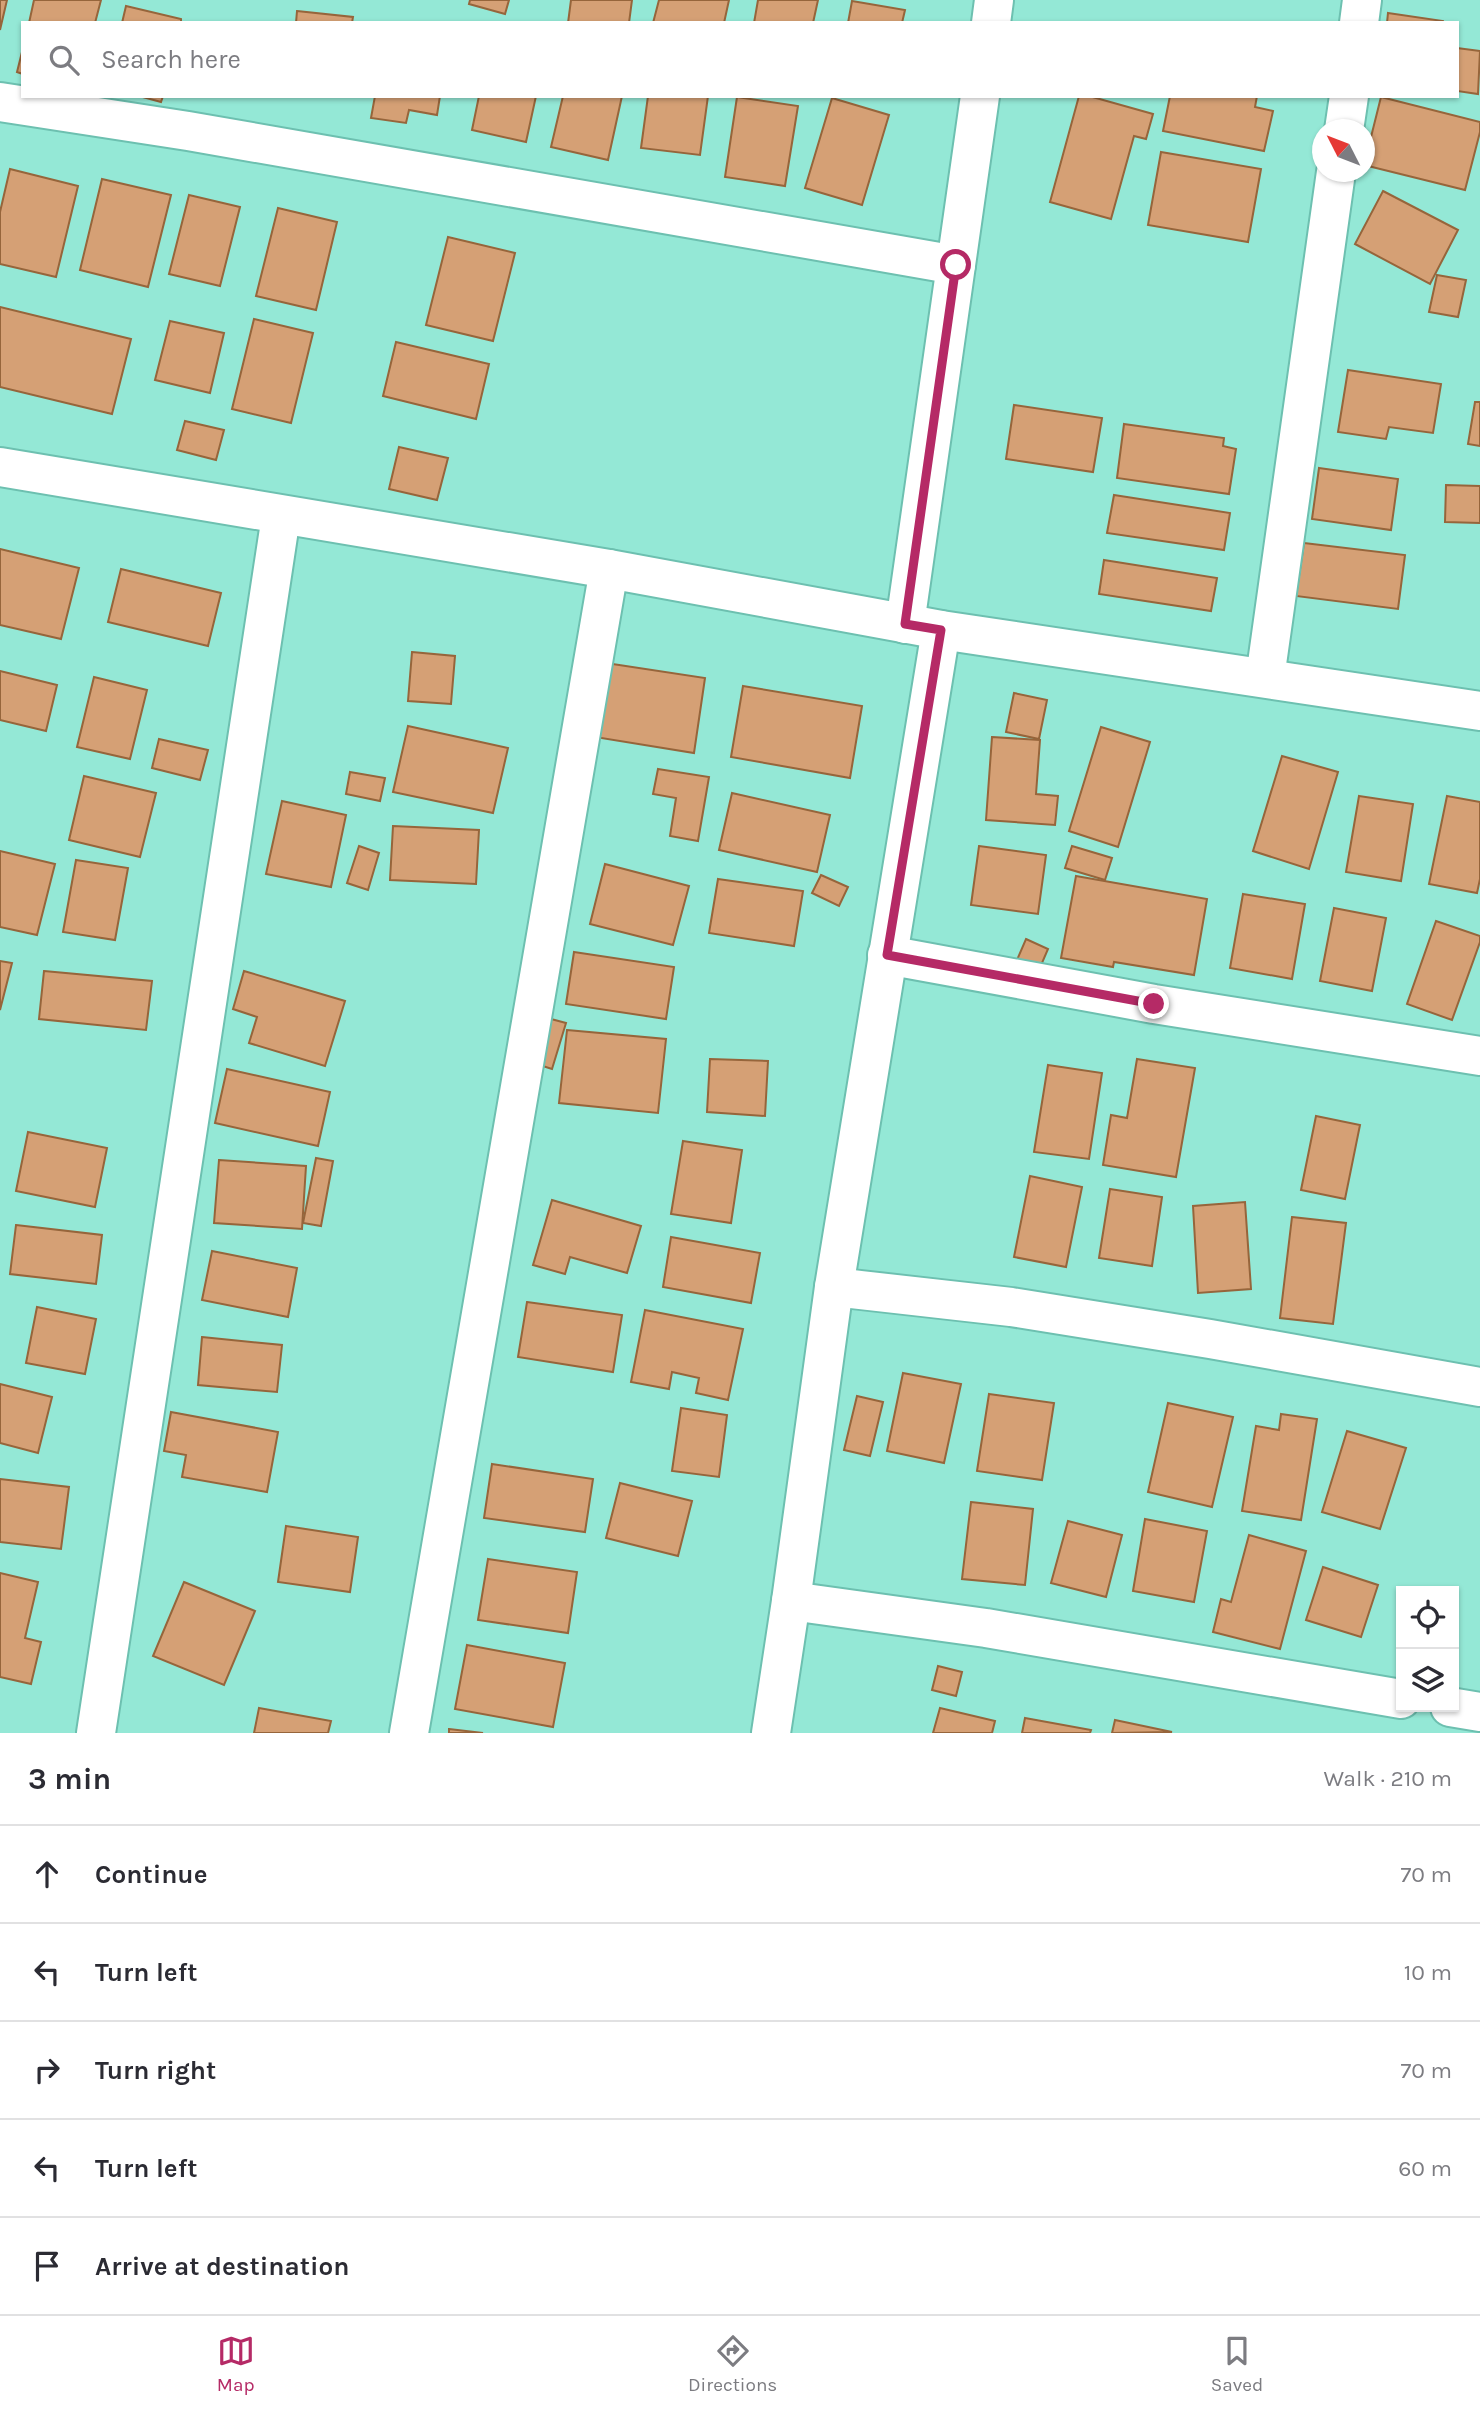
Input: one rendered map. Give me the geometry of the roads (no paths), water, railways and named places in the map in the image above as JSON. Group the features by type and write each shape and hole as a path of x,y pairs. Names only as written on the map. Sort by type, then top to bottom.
{"street":[{"path":"991,21 994,0"},
{"path":"1359,21 1362,0"},
{"path":"771,1733 834,1287 887,955 923,627 956,265 981,98"},
{"path":"1346,119 1349,98"},
{"path":"0,102 202,133 956,265"},
{"path":"1265,678 1335,182"},
{"path":"0,467 609,569 923,627 1480,711"},
{"path":"96,1733 281,516"},
{"path":"409,1733 609,569"},
{"path":"887,955 1154,1004 1480,1056"},
{"path":"834,1287 1011,1307 1480,1387"},
{"path":"791,1601 986,1628 1396,1698"},
{"path":"1459,1708 1480,1712"}]}
